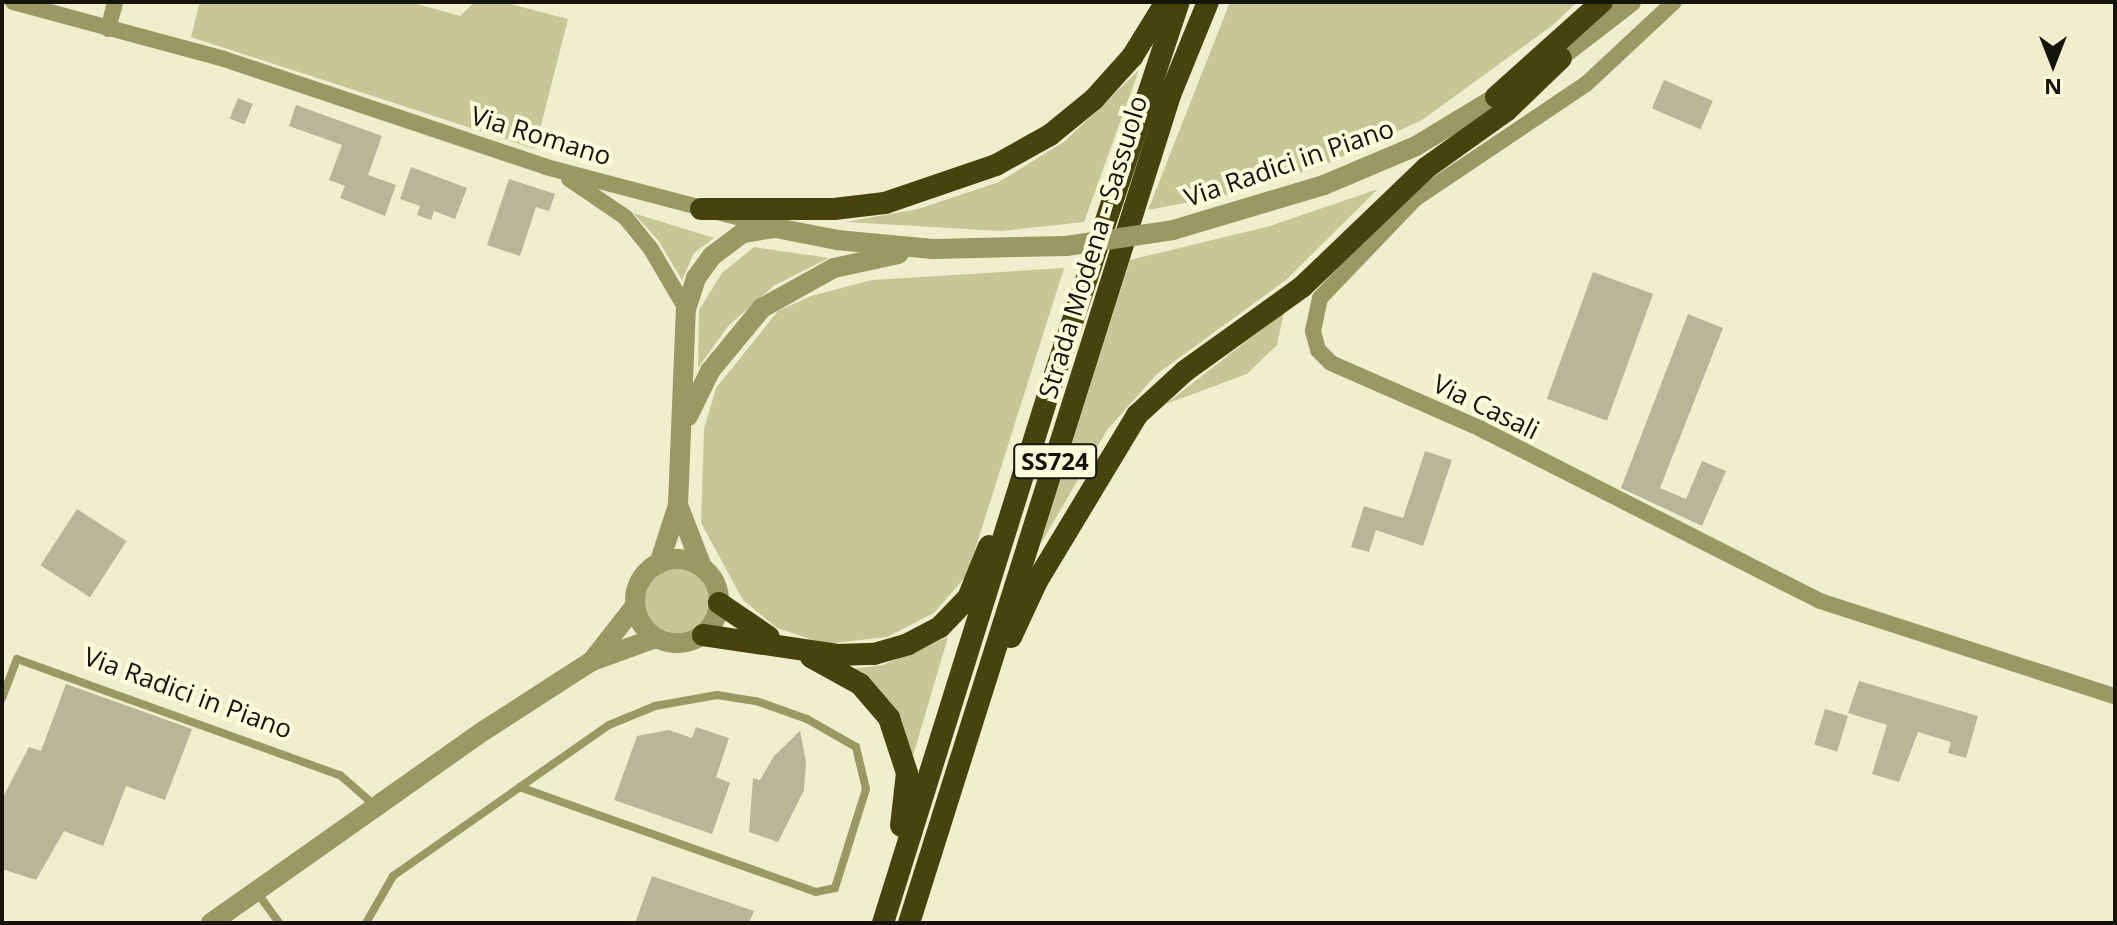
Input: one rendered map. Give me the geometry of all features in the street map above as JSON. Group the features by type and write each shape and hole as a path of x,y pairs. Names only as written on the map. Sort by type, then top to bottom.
{"highway":[{"path":"701,209 834,209 885,203 996,165 1050,135 1094,99 1132,57 1166,2"},
{"name":"Strada Modena - Sassuolo","path":"883,923 1049,392 1179,2"},
{"name":"Strada Modena - Sassuolo","path":"909,923 1170,95 1208,2"},
{"path":"1496,97 1602,2"},
{"path":"968,728 1037,581 1137,415 1185,371 1302,287 1426,168 1506,111 1561,58"},
{"path":"703,635 838,655 874,654 908,644 940,627 968,598 1049,392"},
{"path":"719,603 785,646 848,676 872,693 901,745 907,806 871,923"}],"street":[{"name":"Via Romano","path":"13,2 224,59 546,167 776,228 837,240 933,249 1066,246"},
{"path":"108,29 115,2"},
{"name":"Via Radici in Piano","path":"1066,246 1173,230 1324,185 1416,146 1561,58 1631,2"},
{"name":"Via Casali","path":"1674,2 1586,84 1415,199 1320,298 1313,331 1318,350 1331,363 1481,429 1834,608 2115,696"},
{"path":"546,167 625,217 651,249 686,309"},
{"path":"592,661 635,606 640,581 659,564 678,505 685,423 686,309 696,278 712,256 743,233 776,228"},
{"path":"685,423 710,371 762,308 834,268 933,249"},
{"path":"635,606 646,629 656,638 680,643 703,635 719,603 718,589 702,567 678,505"},
{"path":"659,564 681,560 702,567"},
{"path":"211,923 373,804 592,661 656,638"}],"lane":[{"name":"Via Radici in Piano","path":"2,698 17,659 340,775 373,804"},
{"path":"366,923 393,876 520,787 609,725 688,697 717,695 756,701 841,737 856,747 866,789 835,888 816,892 520,787"},
{"path":"256,890 279,923"}],"shaded area":[{"path":"200,2 410,2 460,16 475,2 502,2 568,19 535,149 191,37"},
{"path":"1230,2 1577,2 1553,25 1422,120 1322,166 1237,193 1148,210"},
{"path":"1139,70 1084,222 1001,231 846,222 918,209 999,182 1065,141"},
{"path":"1378,189 1286,280 1157,374 1107,430 1040,545 1130,260 1270,226"},
{"path":"633,213 714,238 694,253 682,280 658,240"},
{"path":"754,247 829,258 775,285 729,325 698,368 699,310 722,273"},
{"path":"1064,268 967,575 934,613 887,637 825,644 777,628 743,600 701,523 704,429 716,388 778,311 811,296 872,280"},
{"path":"1284,312 1277,345 1247,374 1166,404"},
{"path":"671,567 683,567 695,572 705,582 710,600 708,613 695,628 683,633 671,633 659,628 649,618 644,606 644,594 649,582 659,572"},
{"path":"948,637 912,759 849,669 883,665"}],"building":[{"path":"1664,80 1713,101 1701,129 1652,109"},
{"path":"238,98 253,104 245,124 230,118"},
{"path":"296,105 382,136 368,175 396,185 385,216 340,198 345,186 329,180 342,145 289,126"},
{"path":"411,167 467,188 455,219 434,211 431,220 417,215 420,206 400,199"},
{"path":"509,179 555,194 549,211 536,207 520,256 487,245"},
{"path":"1593,272 1653,294 1607,421 1547,399"},
{"path":"1688,314 1723,328 1660,488 1686,499 1702,461 1726,471 1702,526 1621,488"},
{"path":"1425,451 1452,460 1423,546 1376,530 1369,552 1351,547 1364,506 1403,518"},
{"path":"77,509 126,541 90,597 41,565"},
{"path":"1859,681 1978,716 1966,758 1948,753 1951,742 1918,732 1899,782 1872,774 1887,725 1848,713"},
{"path":"66,684 192,729 165,800 126,786 103,846 64,831 36,880 2,869 2,799 29,747 41,751"},
{"path":"1825,709 1848,716 1837,751 1814,744"},
{"path":"696,727 729,738 716,777 730,783 712,834 614,800 637,736 669,730 692,738"},
{"path":"800,731 806,762 804,790 778,842 749,832 753,778 760,780 774,756"},
{"path":"652,876 754,911 749,923 635,923"}]}
